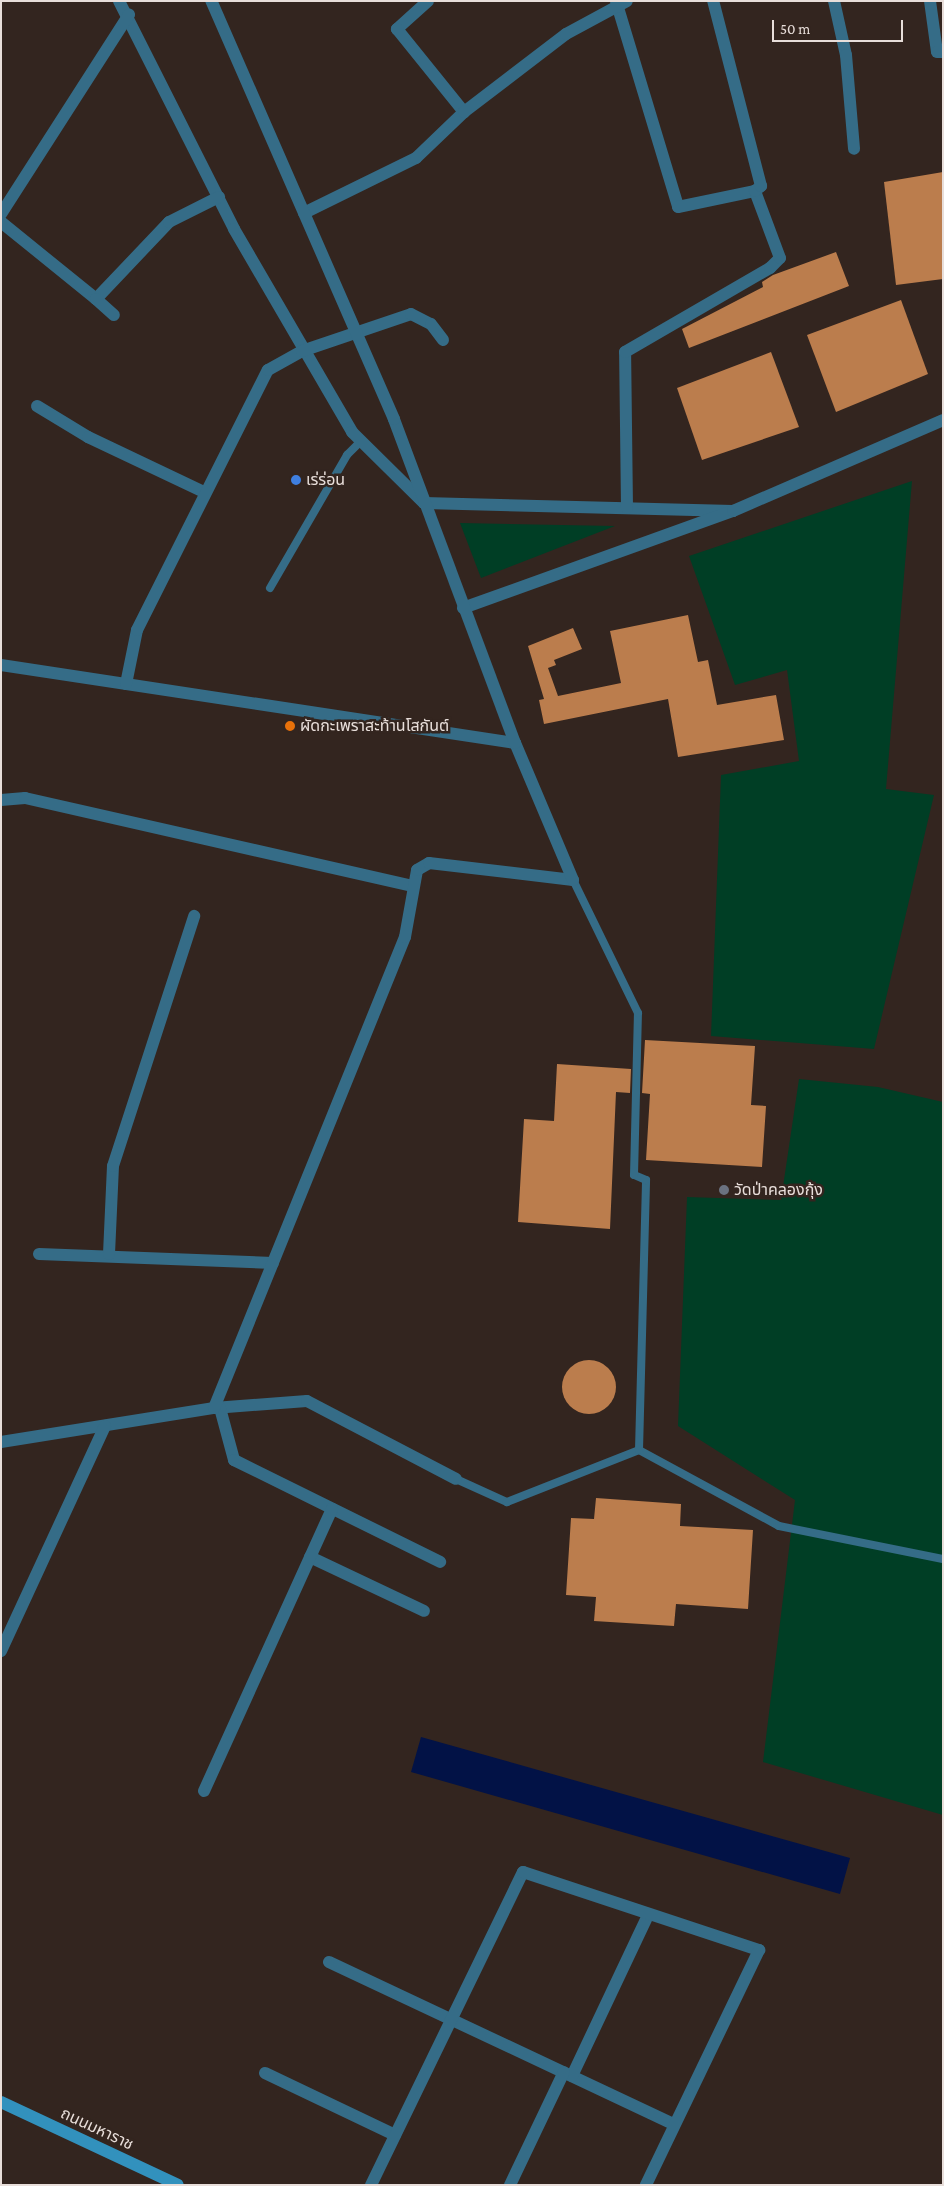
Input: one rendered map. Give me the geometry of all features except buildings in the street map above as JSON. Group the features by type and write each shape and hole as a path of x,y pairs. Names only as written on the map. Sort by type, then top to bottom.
{"street":[{"path":"119,1 129,15 219,198 302,351 360,441 424,503 733,511"},
{"path":"211,1 357,335 424,503 515,742 573,880 429,863 417,870 404,937 273,1262 217,1408 234,1460 440,1562"},
{"path":"428,1 397,29 464,112"},
{"path":"304,214 416,158 464,112 566,34 620,3 678,207 755,191 761,186 712,1"},
{"path":"834,1 846,55 854,150"},
{"path":"930,1 937,52 943,52"},
{"path":"1,214 129,15"},
{"path":"627,508 625,352 770,268 780,258 755,191"},
{"path":"96,299 169,222 219,198"},
{"path":"1,222 114,314"},
{"path":"126,684 138,630 204,492 268,370 302,351 357,335 410,314 431,324 443,340"},
{"path":"37,406 88,437 204,492"},
{"path":"463,608 733,511 943,420"},
{"path":"1,665 515,742"},
{"path":"1,800 25,798 413,886"},
{"path":"109,1254 113,1166 194,916"},
{"path":"38,1254 109,1254 273,1262"},
{"path":"1,1442 217,1408 307,1400 456,1479"},
{"path":"1,1651 105,1426"},
{"path":"204,1791 332,1508"},
{"path":"310,1557 424,1611"},
{"path":"371,2185 523,1872 647,1917 759,1950 646,2185"},
{"path":"510,2185 647,1917"},
{"path":"329,1962 674,2124"},
{"path":"265,2072 395,2135"},
{"name":"ถนนมหาราช","path":"1,2102 178,2185"}],"lane":[{"path":"270,588 347,455 360,441"},
{"path":"573,880 638,1013 634,1175 646,1180 639,1450"},
{"path":"456,1479 508,1502 639,1450"},
{"path":"639,1450 779,1526 943,1558"}],"green space":[{"path":"912,481 886,789 934,795 874,1049 711,1036 721,775 799,761 787,670 735,685 689,556"},
{"path":"460,523 615,526 481,578"},
{"path":"799,1079 878,1087 943,1102 943,1815 763,1762 795,1500 678,1426 687,1197 781,1200"}],"shaded area":[{"path":"421,1737 850,1858 840,1894 411,1772"}],"place":[{"name":"เร่ร่อน","path":"296,480"},
{"name":"ผัดกะเพราสะท้านโสกันต์","path":"290,726"},
{"name":"วัดป่าคลองกุ้ง","path":"724,1190"}]}
